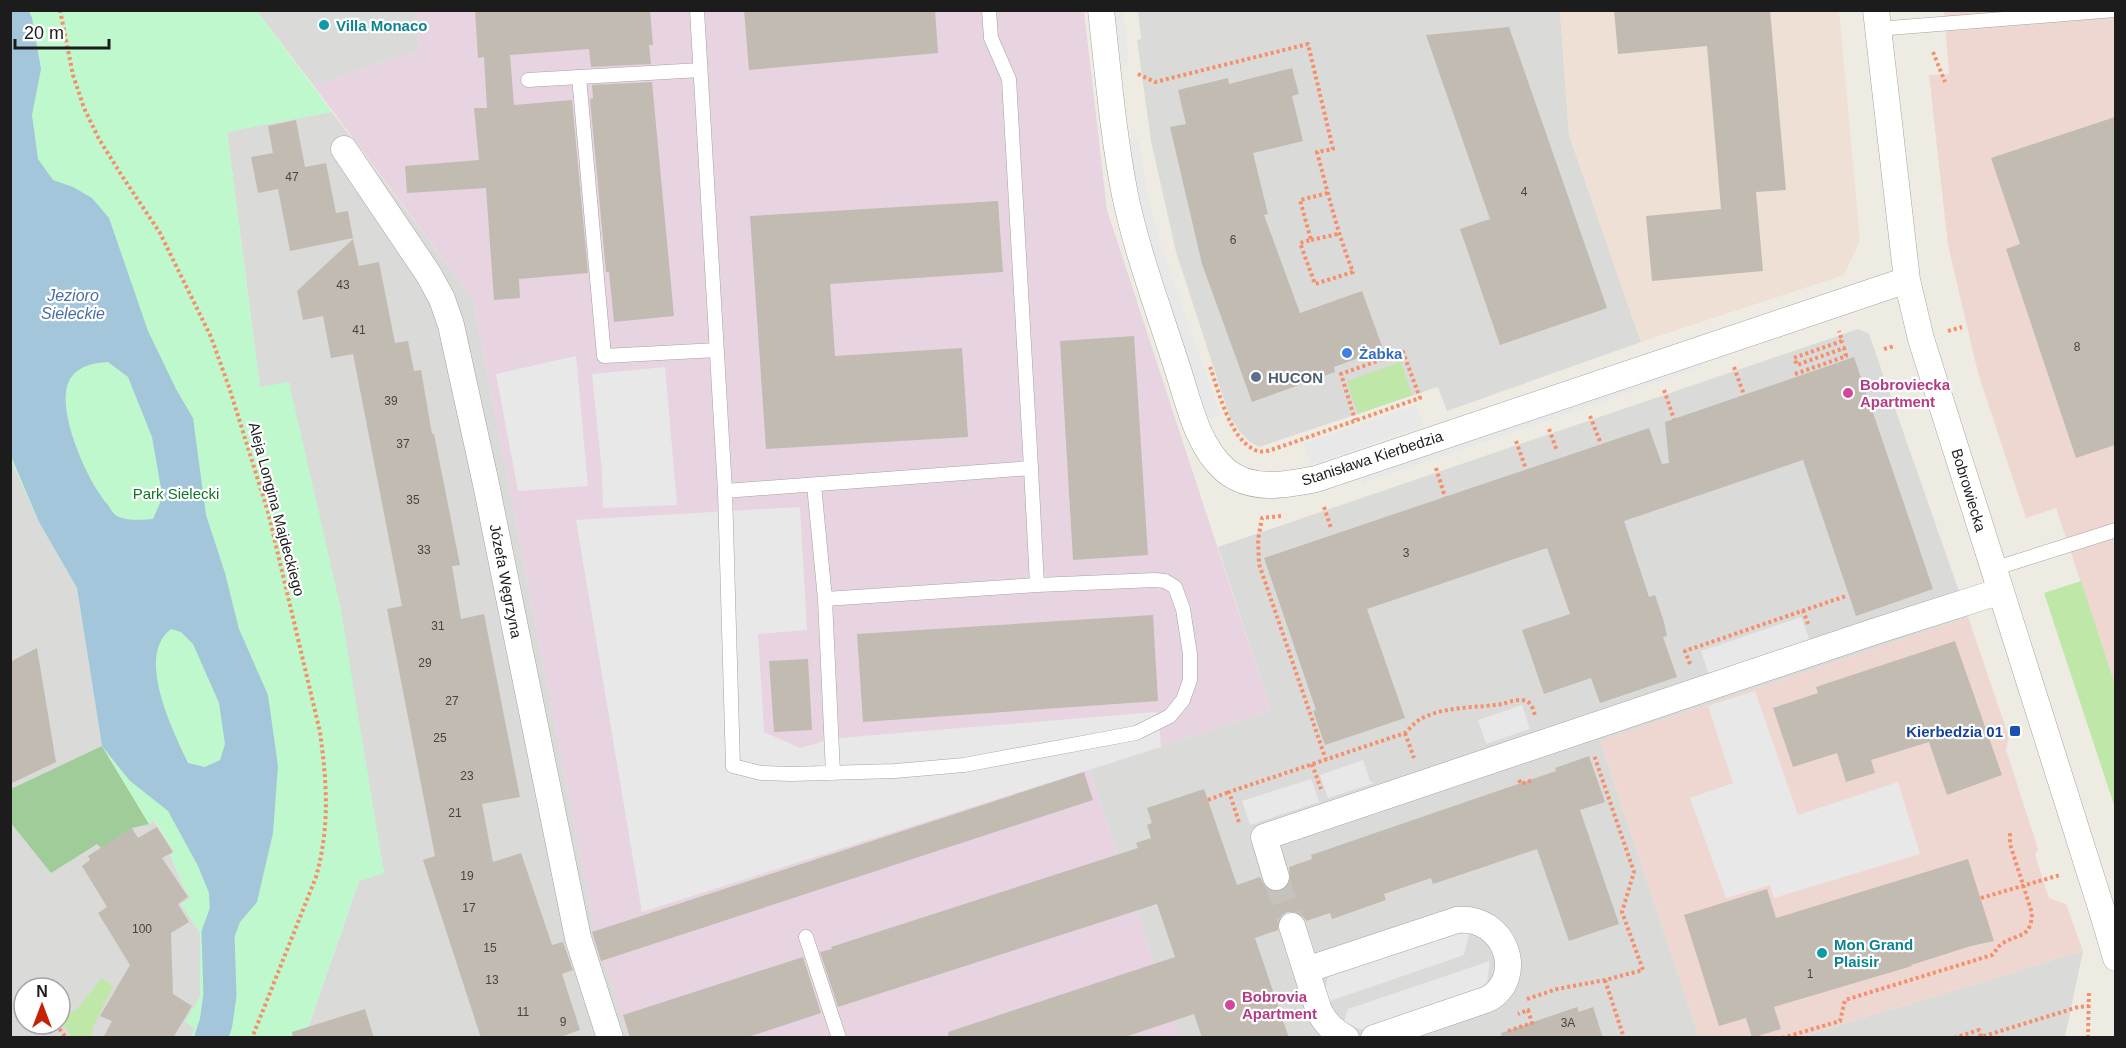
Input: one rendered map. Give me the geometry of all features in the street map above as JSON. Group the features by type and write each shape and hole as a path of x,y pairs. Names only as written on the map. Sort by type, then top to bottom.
{"street":[{"name":"Stanisława Kierbedzia","path":"1101,10 1115,137 1125,194 1148,279 1192,412 1206,446 1224,469 1249,483 1283,485 1316,479 1907,280"},
{"name":"Bobrowiecka","path":"1876,20 1907,280 1921,339 1997,580 2110,915 2115,958"},
{"name":"Józefa Węgrzyna","path":"344,149 429,275 442,299 451,325 486,484 578,938 610,1038"},
{"path":"1276,877 1264,837 1876,631 1997,580"},
{"path":"1306,970 1457,920 1478,921 1495,931 1500,937 1507,959 1504,984 1497,994 1374,1038"},
{"path":"1292,926 1319,1011 1324,1021 1335,1032 1346,1038"}],"lane":[{"path":"696,10 725,492 733,766 761,773 895,771 964,765 1136,733 1170,717 1183,700 1190,680 1190,654 1183,609 1174,587 1165,581 1037,585 825,599"},
{"path":"989,10 991,38 1009,79 1037,585"},
{"path":"1876,20 2115,10"},
{"path":"528,80 700,70"},
{"path":"579,77 604,356 717,350"},
{"path":"725,492 1031,468"},
{"path":"814,485 825,599 833,773"},
{"path":"1997,580 2115,530"},
{"path":"806,937 839,1038"}],"path":[{"name":"Aleja Longina Majdeckiego","path":"60,10 73,75 84,108 99,139 160,233 211,337 229,387 267,512 320,732 327,807 322,854 316,877 252,1038"},
{"path":"1139,84 1138,74 1155,82 1308,44 1333,149 1317,152 1338,234 1353,272 1315,284 1300,243 1338,234"},
{"path":"1933,52 1945,82"},
{"path":"1311,240 1300,200 1328,193"},
{"path":"1795,374 1846,356 1844,348 1797,365 1794,358 1842,341 1837,327 1846,325"},
{"path":"1941,332 1962,327"},
{"path":"1884,349 1896,346"},
{"path":"1209,363 1228,418 1239,435 1255,450 1263,452 1420,398 1403,352 1341,374 1355,420"},
{"path":"1732,363 1744,395"},
{"path":"1663,387 1674,419"},
{"path":"1589,412 1601,444"},
{"path":"1548,426 1557,451"},
{"path":"1515,437 1526,469"},
{"path":"1435,465 1445,497"},
{"path":"1323,503 1331,528"},
{"path":"1284,515 1262,518 1258,540 1259,564 1326,760"},
{"path":"1692,668 1685,651 1846,596"},
{"path":"1208,800 1405,733 1419,720 1438,712 1527,701 1532,705 1539,726"},
{"path":"1519,1002 1557,989 1643,970 1622,912 1634,872 1591,746"},
{"path":"1518,776 1521,784 1533,780"},
{"path":"1230,792 1240,823"},
{"path":"1782,1038 1840,1021 1845,1000 1992,955 2001,944 2028,931 2032,925 2032,913 2010,844 2010,832"},
{"path":"1980,898 2061,875"},
{"path":"1605,980 1624,1038"},
{"path":"2088,1038 2089,990"},
{"path":"1954,1038 1979,1030 1981,1037 2078,1007 2089,1006"},
{"path":"1508,1032 1533,1023 1528,1010 1512,1016"}],"shaded area":[{"path":"257,11 417,11 419,51 314,86"},
{"path":"417,11 1084,11 1107,210 1271,711 1089,769 1179,1037 629,1037 594,929 473,299 314,86 419,51"},
{"path":"1111,11 1123,11 1129,64 1117,65"},
{"path":"1138,11 1560,11 1569,135 1641,342 1447,411 1438,387 1259,447 1249,441 1239,431 1229,415 1176,252 1151,141 1137,40 1141,39"},
{"path":"1560,11 1839,11 1860,241 1844,275 1641,342 1569,135"},
{"path":"1944,11 2115,11 2115,685 2056,508 2026,518 1978,373 1948,245 1929,75 1949,74"},
{"path":"332,112 473,299 594,929 629,1037 305,1037 359,881 384,872 289,382 260,388 227,131"},
{"path":"1138,140 1149,200 1160,242 1220,415 1208,419 1146,234 1126,142"},
{"path":"1858,329 1869,334 1968,617 1600,741 1699,1037 1179,1037 1089,769 1271,711 1218,547"},
{"path":"576,356 588,486 518,491 496,374"},
{"path":"1699,358 1703,367 1362,484 1359,474"},
{"path":"665,367 677,505 603,508 602,473 592,374"},
{"path":"1416,405 1423,426 1311,465 1303,443"},
{"path":"10,456 39,522 77,588 102,746 149,824 154,821 174,852 170,855 184,888 191,898 181,904 200,933 200,997 186,1022 195,1028 191,1037 11,1037"},
{"path":"800,507 807,630 758,634 764,732 800,748 832,739 1156,712 1161,747 642,912 576,520"},
{"path":"1801,617 1810,641 1709,675 1701,651"},
{"path":"1968,617 2009,737 2006,750 2038,849 2035,855 2049,898 2066,904 2083,951 1801,1037 1699,1037 1600,741"},
{"path":"1755,691 1798,815 1898,782 1920,854 1774,898 1770,885 1726,898 1690,798 1733,783 1708,706"},
{"path":"1522,705 1530,729 1486,744 1478,720"},
{"path":"1363,760 1370,781 1374,783 1328,798 1320,775"},
{"path":"1311,779 1319,802 1250,825 1242,801"},
{"path":"1460,929 1470,930 1464,955 1327,1002 1325,995 1328,974"},
{"path":"2083,951 2065,1037 1801,1037"},
{"path":"1490,961 1486,989 1365,1030 1343,1025 1348,1009"}],"green space":[{"name":"Park Sielecki","path":"10,11 257,11 332,112 227,132 260,387 289,382 340,605 384,873 359,881 305,1037 191,1037 195,1028 185,1022 200,997 200,933 181,904 191,898 184,888 170,855 174,852 155,821 149,824 102,746 77,588 39,522 10,456"},
{"path":"1401,362 1412,395 1358,414 1347,381"},
{"path":"2081,581 2115,685 2115,808 2044,593"},
{"path":"102,746 149,824 132,828 101,848 97,844 51,873 11,823 11,789"},
{"path":"102,978 113,986 93,1027 91,1037 71,1036 72,1012"}],"water":[{"name":"Jezioro Sieleckie","path":"10,11 29,11 41,69 32,115 38,159 53,180 73,187 92,198 109,218 148,331 193,418 206,515 225,573 239,629 268,695 278,766 273,833 257,902 228,936 211,933 209,893 198,866 168,811 129,780 102,746 77,588 39,522 11,456","holes":["108,362 128,377 152,437 161,488 160,503 153,519 121,518 114,514 100,495 83,464 70,427 66,410 69,381 76,372 91,364","171,629 181,632 193,644 219,703 225,744 220,760 205,767 188,763 160,694 156,657 161,641"]}],"building":[{"path":"475,10 650,10 653,45 649,45 651,64 591,67 589,49 510,55 514,105 572,100 588,273 519,279 520,298 494,300 486,188 407,193 405,166 479,160 474,108 487,108 484,57 478,58"},
{"path":"744,10 935,10 938,53 749,70"},
{"path":"1614,10 1770,10 1786,190 1756,192 1763,271 1652,281 1646,216 1721,209 1707,46 1618,54"},
{"path":"1509,27 1607,308 1500,345 1460,229 1490,219 1426,35"},
{"path":"1292,68 1299,94 1292,96 1303,141 1253,153 1268,214 1264,215 1300,313 1362,291 1383,349 1334,367 1335,372 1252,402 1202,264 1170,127 1186,124 1178,90 1228,78 1229,84"},
{"path":"652,82 674,316 614,322 609,272 606,272 590,99 593,98 592,85"},
{"path":"2115,117 2115,445 2076,458 2006,249 2020,244 1991,158"},
{"path":"296,120 305,167 326,163 336,213 348,211 353,238 290,251 278,189 258,193 251,157 273,153 268,126"},
{"path":"998,201 1003,272 830,284 835,356 962,348 968,437 766,449 750,216"},
{"path":"353,239 359,266 379,262 395,343 408,341 414,371 421,370 460,565 452,566 461,619 484,614 520,797 482,804 493,862 521,853 552,945 563,942 573,970 562,974 580,1030 557,1038 481,1038 423,860 435,856 387,609 402,606 353,354 331,358 323,316 303,320 297,291"},
{"path":"1134,336 1148,555 1073,560 1060,341"},
{"path":"1854,357 1933,589 1856,616 1803,460 1624,521 1649,597 1655,595 1667,636 1663,637 1677,677 1600,703 1591,678 1544,694 1522,630 1570,614 1547,548 1367,609 1405,718 1325,745 1313,711 1316,710 1264,558 1649,428 1662,464 1669,463 1665,422"},
{"path":"1153,615 1158,701 863,722 857,634"},
{"path":"1955,641 2002,775 1947,795 1929,742 1871,760 1875,773 1846,782 1837,753 1793,767 1773,708 1818,693 1816,687"},
{"path":"37,648 56,762 10,784 10,662"},
{"path":"808,659 812,730 774,732 769,661"},
{"path":"1589,756 1605,802 1580,810 1619,924 1569,941 1537,849 1433,884 1431,878 1384,894 1386,900 1332,919 1330,913 1306,921 1296,912 1287,912 1278,922 1278,930 1255,938 1289,1038 1202,1038 1194,1014 1122,1038 949,1038 948,1032 1175,957 1157,904 838,1007 820,952 1138,848 1136,843 1151,838 1147,825 1152,823 1147,808 1204,789 1237,885 1260,877 1266,888 1280,891 1286,888 1290,881 1289,867 1312,859 1311,855 1556,771 1555,768"},
{"path":"1084,772 1093,800 601,961 592,932"},
{"path":"157,827 173,852 162,858 188,897 178,904 189,922 171,933 173,994 192,1006 173,1038 103,1038 112,1021 100,1016 130,965 98,913 107,907 82,866 90,860 88,856 132,828 138,838"},
{"name":"Mon Grand Plaisir","path":"1968,859 1994,941 1971,946 1774,1007 1781,1029 1752,1038 1746,1018 1719,1026 1684,915 1767,889 1776,918"},
{"path":"803,957 821,1013 745,1038 630,1038 623,1015"},
{"path":"1577,1007 1579,1012 1593,1007 1603,1038 1502,1038 1501,1033"},
{"path":"365,1009 374,1038 293,1038 292,1032"}],"waterway":[{"path":"211,1038 216,1023 220,995 218,934 233,893"}],"tunnel":[{"path":"1276,877 1292,926"}],"place":[{"name":"Villa Monaco","path":"324,25"},
{"name":"Żabka","path":"1347,353"},
{"name":"HUCON","path":"1256,377"},
{"name":"Bobroviecka Apartment","path":"1848,393"},
{"name":"Kierbedzia 01","path":"2015,731"},
{"name":"Mon Grand Plaisir","path":"1822,953"},
{"name":"Bobrovia Apartment","path":"1230,1005"}]}
